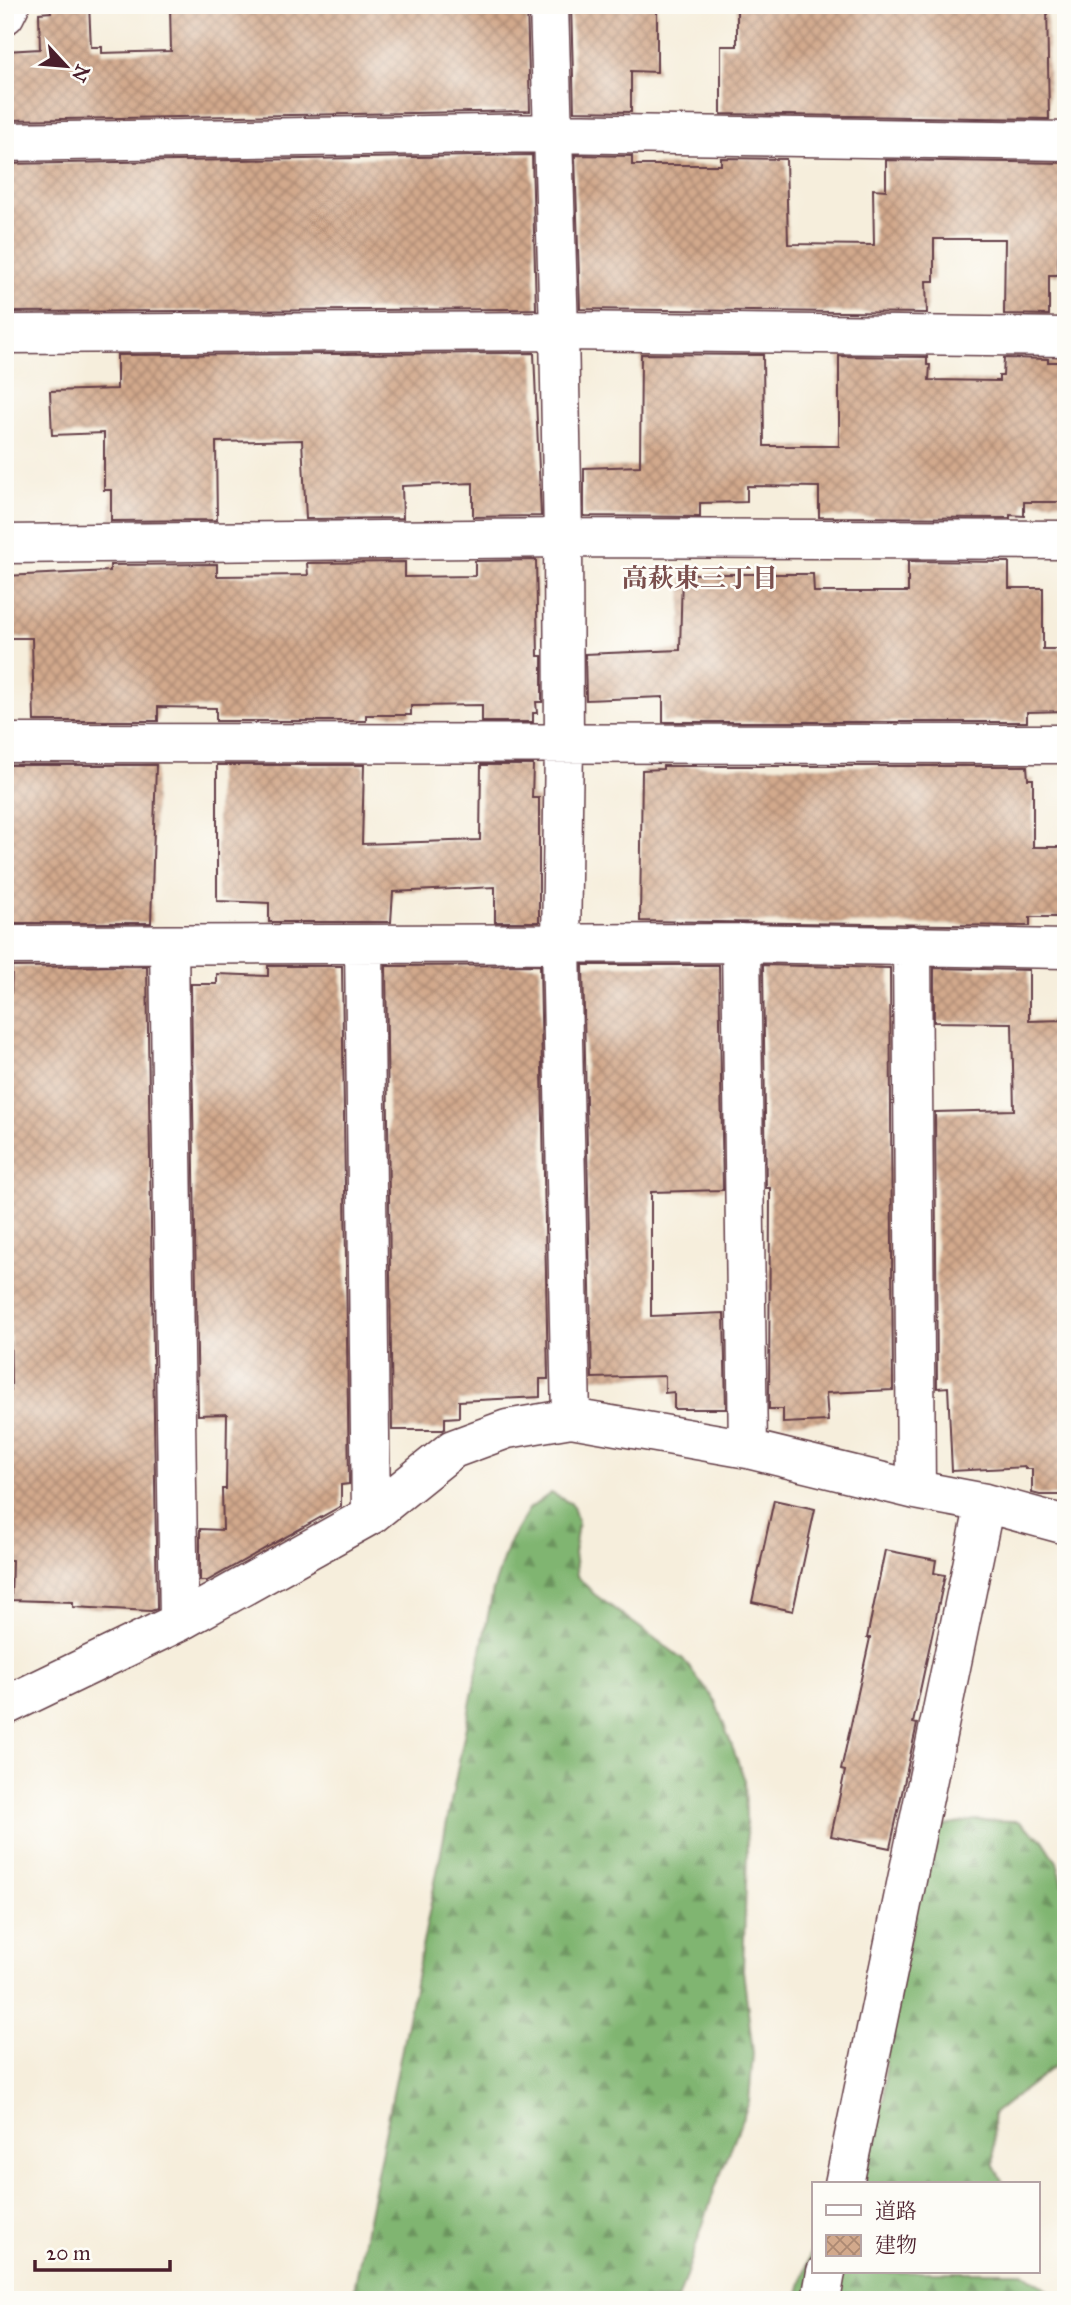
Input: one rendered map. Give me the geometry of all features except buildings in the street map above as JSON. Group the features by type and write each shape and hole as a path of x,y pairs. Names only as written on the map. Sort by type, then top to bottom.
{"street":[{"path":"5,15 10,5"},
{"path":"549,5 563,538 565,744 561,944 571,1418"},
{"path":"5,142 552,133 1066,141"},
{"path":"5,334 559,331 1066,337"},
{"path":"5,544 563,538 1066,540"},
{"path":"5,743 1066,744"},
{"path":"741,943 748,1449"},
{"path":"5,945 741,943 1066,948"},
{"path":"169,945 179,1622"},
{"path":"364,945 371,1515"},
{"path":"912,945 916,1490"},
{"path":"5,1706 179,1622 371,1515 453,1449 507,1429 571,1418 748,1449 916,1490 985,1503 1066,1525"},
{"path":"845,2182 985,1503"},
{"path":"821,2300 826,2274"}],"green space":[{"path":"551,1493 572,1504 578,1522 574,1553 577,1576 594,1594 683,1659 715,1701 745,1781 747,1854 743,1970 753,2053 749,2102 714,2191 678,2300 352,2300 493,1590 508,1544 529,1509"},
{"path":"975,1820 1018,1821 1043,1840 1057,1862 1066,1895 1066,2057 993,2114 994,2166 1003,2182 833,2182 842,2155 884,2099 886,2043 933,1828"},
{"path":"812,2247 812,2274 1025,2274 1054,2295 1055,2300 797,2300"}],"district":[{"name":"高萩東三丁目","path":"700,578"}]}
